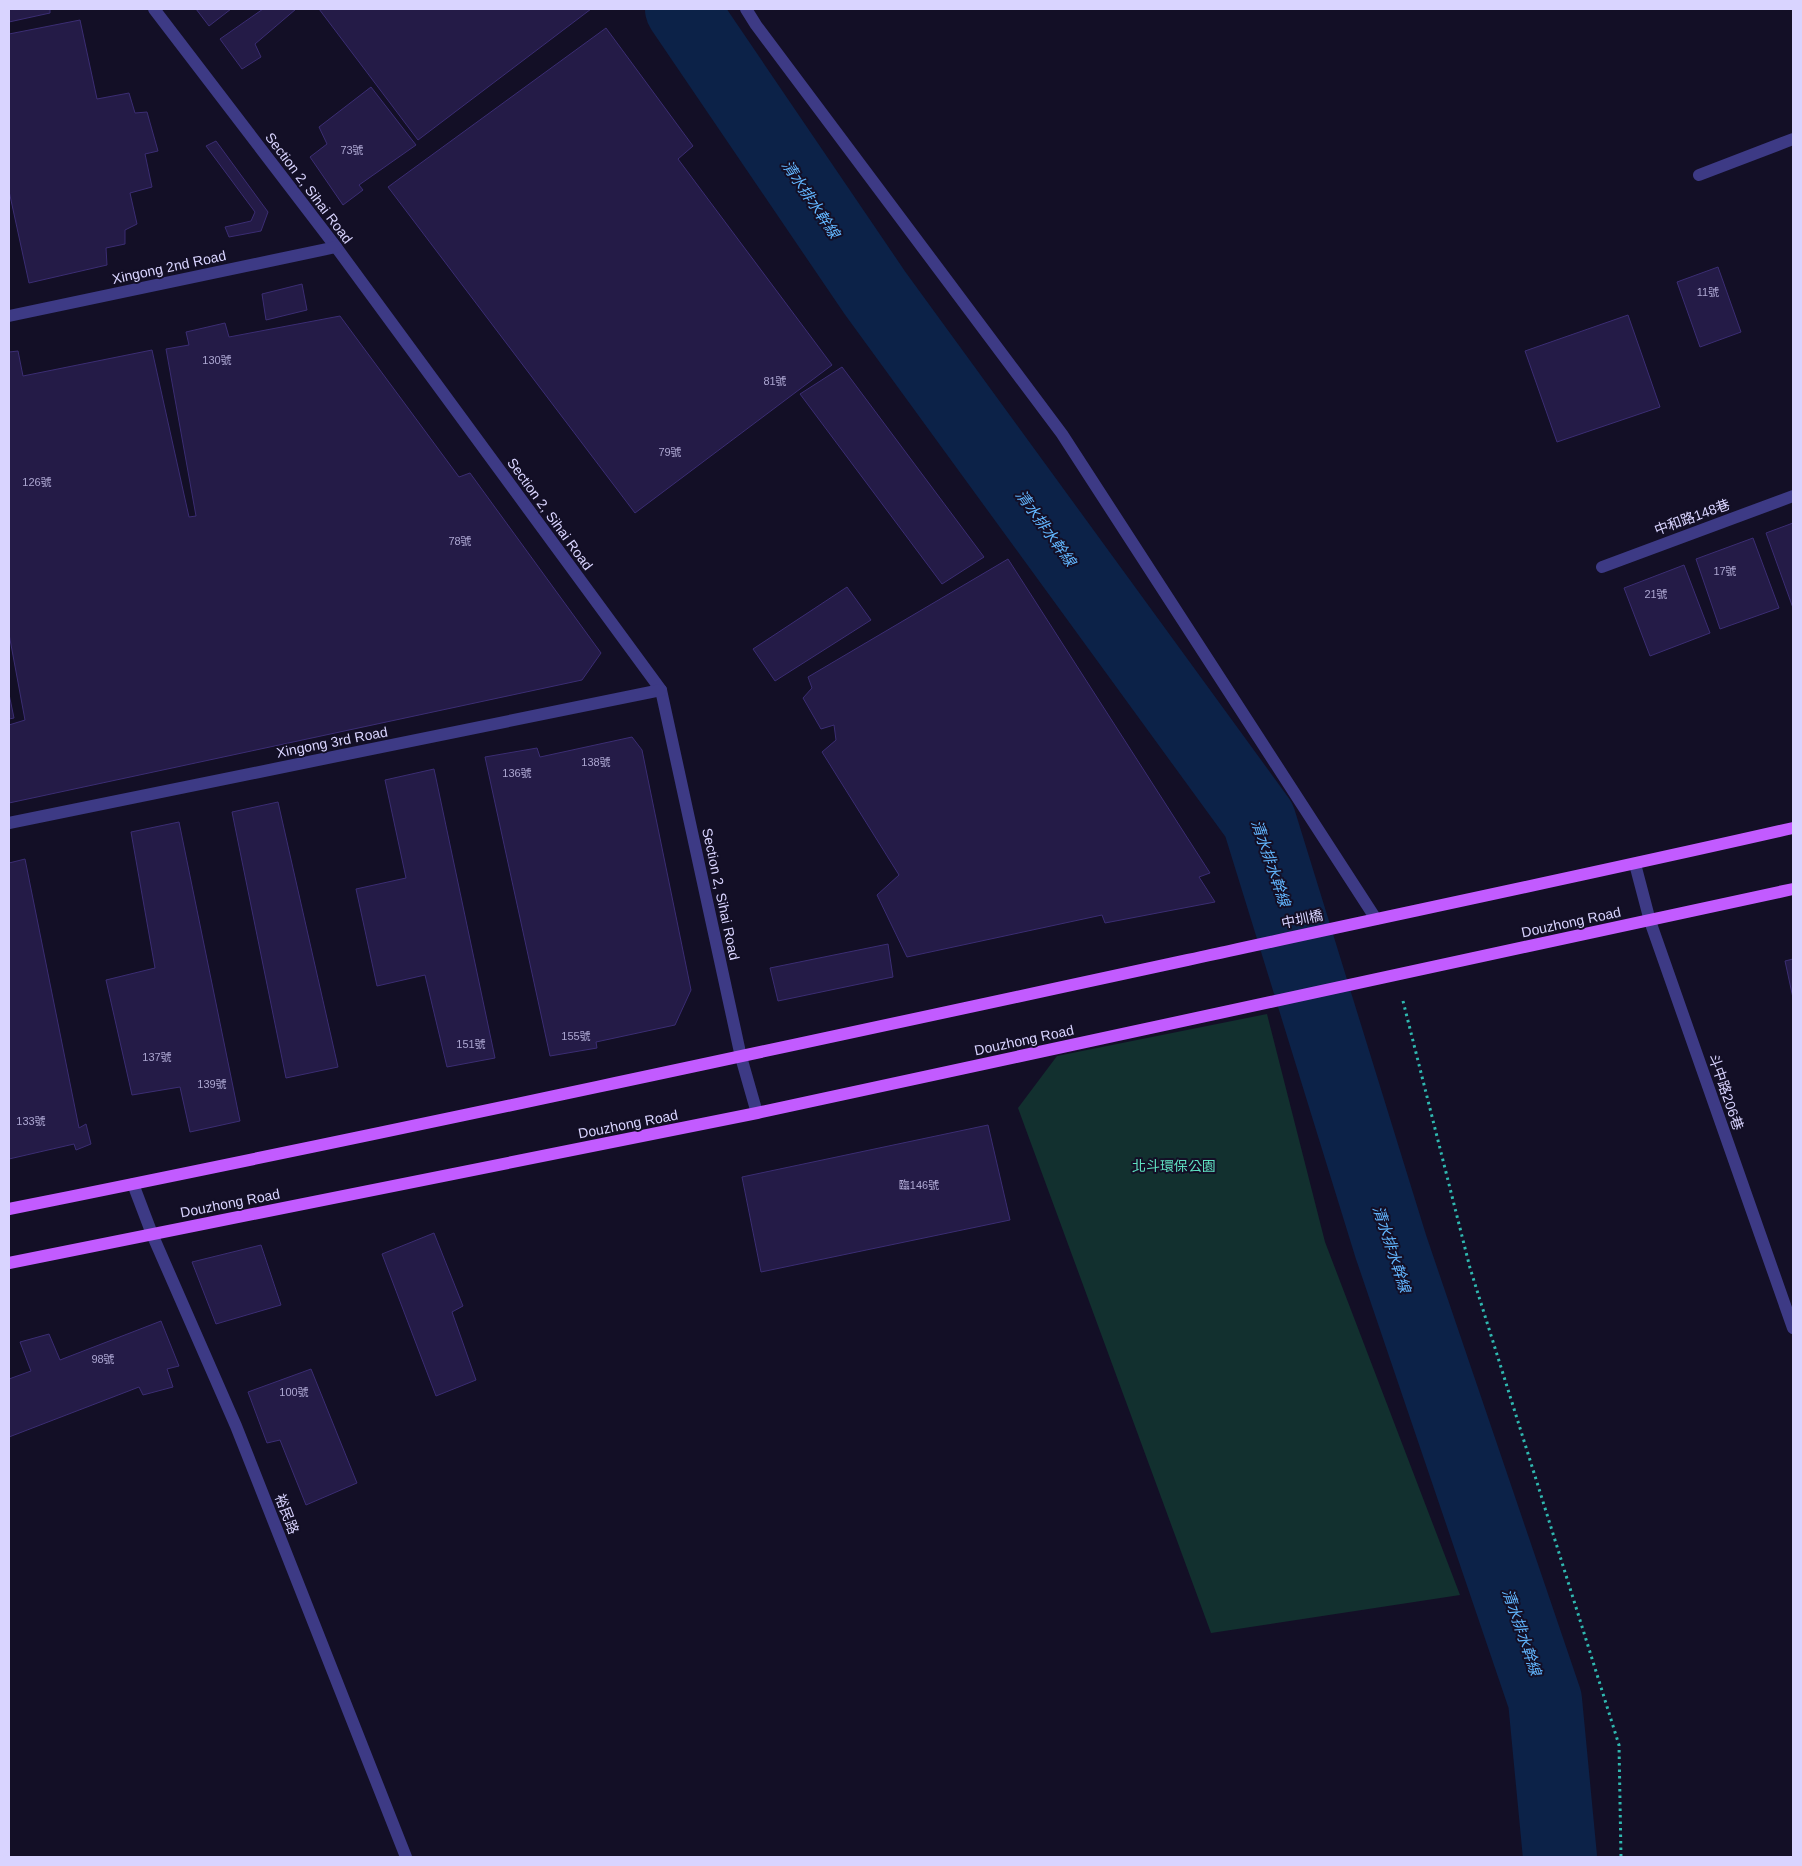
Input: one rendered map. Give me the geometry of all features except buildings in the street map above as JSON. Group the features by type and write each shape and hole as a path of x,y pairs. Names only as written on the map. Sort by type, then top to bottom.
{"main road":[{"path":"1376,919 1793,828"},
{"name":"Douzhong Road","path":"9,1263 757,1113 1793,889"},
{"name":"中圳橋","path":"741,1057 1376,919"},
{"path":"9,1209 741,1057"}],"street":[{"name":"Section 2, Sihai Road","path":"154,9 336,247 661,690 741,1057 757,1113"},
{"path":"746,9 756,25 1062,434 1376,919"},
{"path":"1699,175 1793,139"},
{"name":"Xingong 2nd Road","path":"9,316 336,247"},
{"name":"中和路148巷","path":"1602,567 1793,496"},
{"name":"Xingong 3rd Road","path":"9,823 661,690"},
{"name":"斗中路206巷","path":"1635,864 1650,921 1793,1328"},
{"name":"裕民路","path":"133,1184 152,1234 236,1426 406,1857"}],"path":[{"path":"1396,974 1470,1268 1619,1745 1621,1857"}],"green space":[{"name":"北斗環保公園","path":"1267,1014 1325,1242 1460,1595 1211,1633 1018,1108 1057,1056"}],"waterway":[{"name":"清水排水幹線","path":"682,9 875,293 1259,820 1391,1247 1545,1700 1560,1857"}]}
